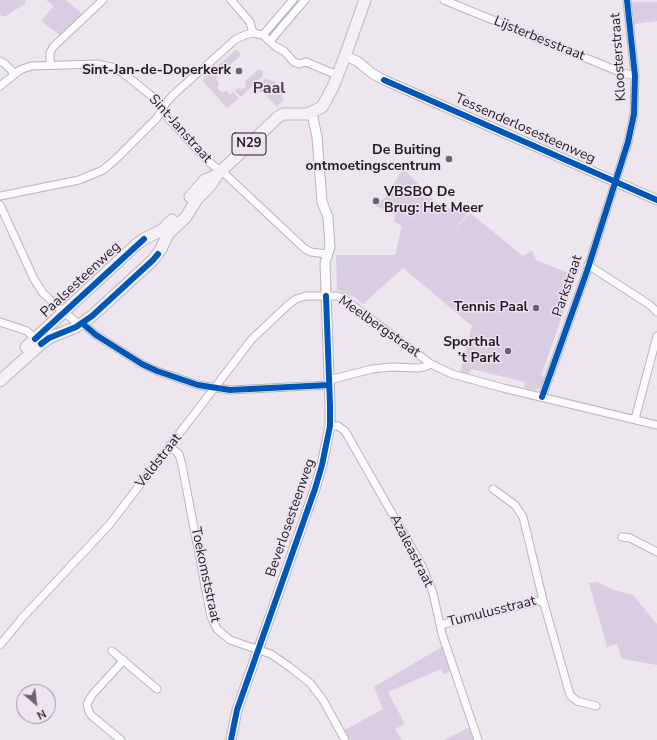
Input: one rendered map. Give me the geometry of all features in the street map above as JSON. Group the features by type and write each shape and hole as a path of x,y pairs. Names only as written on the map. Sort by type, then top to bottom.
{"main road":[{"path":"312,114 322,107 338,75 365,0"},
{"name":"Paalsesteenweg","path":"0,372 38,341 49,338 82,323 153,260 161,249 168,234 186,217 197,199 210,186 219,173 278,117 283,114 312,114"},
{"name":"Paalsesteenweg","path":"0,382 63,312 137,244 162,230 182,211 196,190 205,180 219,173"}],"street":[{"path":"50,64 50,53 53,47 103,0"},
{"path":"231,0 250,22 253,33"},
{"path":"267,38 293,0"},
{"path":"267,38 305,0"},
{"name":"Lijsterbesstraat","path":"444,0 620,72 635,76"},
{"name":"Kloosterstraat","path":"615,182 628,142 634,114 635,76 627,0"},
{"path":"0,196 80,180 103,170 157,118 173,95 236,39 245,35 253,33 267,38 276,47 284,51 294,62 299,64 306,62 338,75"},
{"name":"Tessenderlosesteenweg","path":"345,56 357,61 372,74 384,80 657,200"},
{"path":"0,61 15,74"},
{"name":"Sint-Janstraat","path":"0,86 15,74 31,66 50,64 96,64 115,68 158,101 167,117 219,173 307,250 314,253 327,254"},
{"name":"Beverlosesteenweg","path":"231,740 237,710 315,489 322,465 330,426 325,263 330,247 328,217 322,202 317,137 312,114"},
{"name":"Parkstraat","path":"542,397 615,182"},
{"name":"Meelbergstraat","path":"0,205 34,280 43,293 63,312 76,322 82,323 96,335 142,364 179,379 215,389 230,390 329,383 372,368 417,368 431,364"},
{"name":"Parkstraat","path":"588,265 650,305 657,312"},
{"name":"Veldstraat","path":"0,645 23,617 109,525 252,339 296,299 306,296 326,296"},
{"name":"Meelbergstraat","path":"326,296 337,296 343,298 431,364 452,374 657,425"},
{"path":"0,322 27,332 38,341"},
{"path":"635,419 657,336"},
{"name":"Azaleastraat","path":"330,426 338,426 344,431 422,566 433,593 440,625 478,740"},
{"name":"Toekomststraat","path":"170,447 179,454 182,465 213,623 222,635 230,640 271,654 292,668 310,683 323,700 345,740"},
{"name":"Tumulusstraat","path":"493,489 515,505 523,517 570,694 577,701 596,706"},
{"path":"622,537 630,538 657,552"},
{"name":"Tumulusstraat","path":"440,625 544,600"},
{"path":"112,651 157,688"},
{"path":"121,740 92,716 89,712 87,704 90,697 124,660"}],"shaded area":[{"path":"0,0 25,0 26,3 6,16 2,16 0,15"},
{"path":"46,0 66,0 82,14 60,35 41,21 54,6"},
{"path":"632,2 657,2 657,21 634,24"},
{"path":"237,49 241,55 230,65 224,65 221,75 215,68"},
{"path":"259,69 260,71 263,71 263,76 241,97 235,91 238,88 244,88 246,85 245,81"},
{"path":"212,71 218,77 216,79 219,83 219,90 222,92 227,91 230,95 233,92 239,98 227,108 202,80"},
{"path":"265,79 277,83 275,86 282,94 283,100 277,107 255,86"},
{"path":"403,168 436,203 451,209 453,207 469,212 452,233 470,213 523,256 532,250 536,260 576,276 541,376 546,377 543,384 538,389 534,390 524,388 525,382 471,369 469,375 460,372 472,326 403,268 363,304 356,298 337,289 336,255 395,255 402,226 394,222 395,215 376,206 389,193"},
{"path":"597,582 614,590 633,595 657,624 657,665 622,659 617,644 607,647 589,583"},
{"path":"443,646 451,671 444,674 441,669 388,692 405,724 395,729 402,740 348,740 343,731 383,709 374,687"},
{"path":"470,727 475,740 444,740"}],"cycle path":[{"path":"542,397 587,271 628,142 634,114 635,76 627,0"},
{"path":"384,80 657,200"},
{"path":"35,339 144,239"},
{"path":"41,344 49,338 76,327 92,316 158,254"},
{"path":"231,740 237,710 315,489 322,465 330,426 326,296"},
{"path":"82,323 96,335 142,364 157,371 198,385 230,390 329,385"}],"place":[{"name":"Sint-Jan-de-Doperkerk","path":"239,71"},
{"name":"De Buiting ontmoetingscentrum","path":"449,159"},
{"name":"VBSBO De Brug: Het Meer","path":"376,201"},
{"name":"Tennis Paal","path":"536,308"},
{"name":"Sporthal ’t Park","path":"508,351"}],"district":[{"name":"Paal","path":"269,89"}]}
